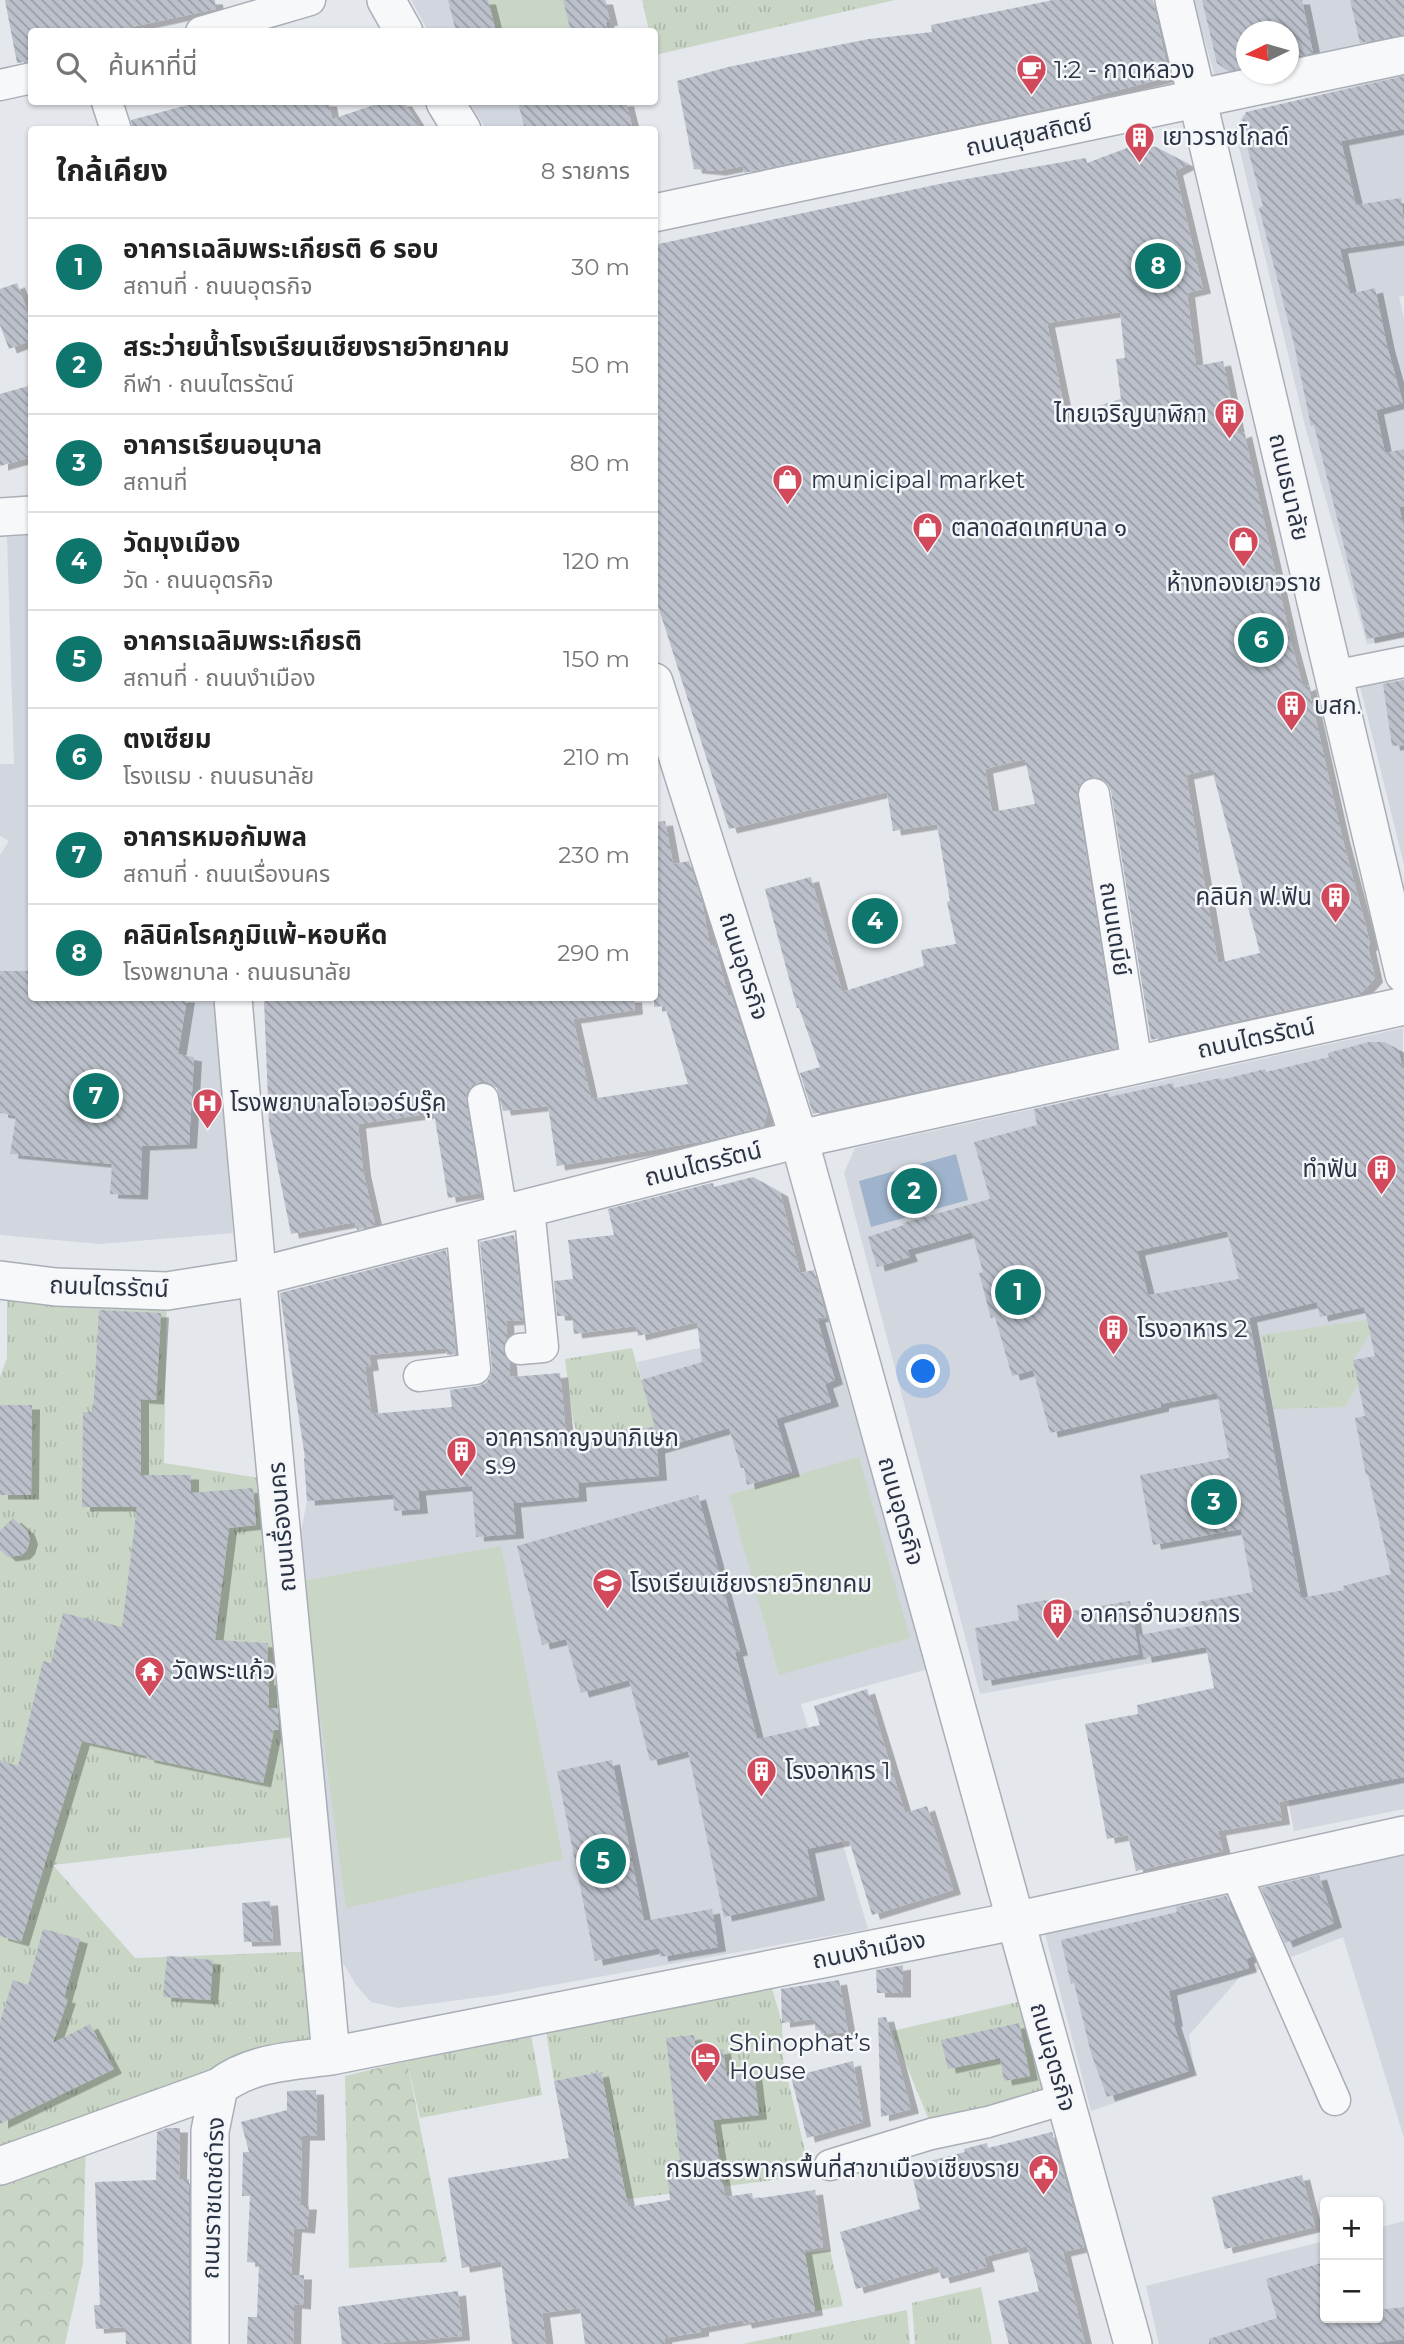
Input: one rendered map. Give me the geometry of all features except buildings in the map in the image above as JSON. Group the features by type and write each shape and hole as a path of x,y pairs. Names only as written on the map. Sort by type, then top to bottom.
{"street":[{"path":"215,28 310,0"},
{"path":"386,0 402,28"},
{"name":"ถนนธนาลัย","path":"1174,0 1404,974"},
{"name":"ถนนสุขสถิตย์","path":"661,213 1404,55"},
{"path":"0,85 28,79"},
{"path":"108,105 115,126"},
{"path":"448,105 460,126"},
{"path":"0,517 28,515"},
{"path":"1334,677 1404,663"},
{"name":"ถนนอุตรกิจ","path":"658,695 799,1139 1133,2344"},
{"name":"ถนนเตมีย์","path":"1094,794 1138,1065"},
{"name":"ถนนเรื่องนคร","path":"233,1001 256,1277 278,1481 331,2056"},
{"name":"ถนนไตรรัตน์","path":"0,1280 55,1287 167,1291 256,1277 799,1139 1404,1006"},
{"path":"483,1099 515,1211 543,1347 520,1349"},
{"path":"419,1376 475,1368 461,1225"},
{"name":"ถนนงำเมือง","path":"331,2056 1015,1921 1404,1835"},
{"path":"1235,1872 1335,2100"},
{"name":"ถนนราชเดชดำรง","path":"210,2344 210,2131 219,2087 234,2075 253,2067 331,2056"},
{"path":"0,2166 219,2087"},
{"path":"830,2165 931,2134 988,2122 1065,2099"}],"shaded area":[{"path":"411,0 606,0 610,21 609,28 426,28"},
{"path":"1193,0 1404,0 1404,43 1299,65 1299,21 1236,21 1236,78 1215,76"},
{"path":"1404,73 1404,295 1399,297 1404,319 1404,638 1367,644 1305,426 1235,130 1243,115"},
{"path":"471,105 627,105 632,126 484,126"},
{"path":"28,535 28,971 0,971 0,855 9,841 0,836 0,764 14,764 7,537"},
{"path":"1404,671 1404,865 1358,678"},
{"name":"โรงพยาบาลโอเวอร์บรุ๊ค","path":"187,1001 214,1001 233,1233 100,1244 0,1235 0,1113 16,1116 10,1154 112,1164 111,1194 142,1146 189,1144 194,1057 178,1054"},
{"path":"1403,1028 1404,1809 1294,1831 1258,1644 980,1694 844,1173 855,1148"},
{"name":"โรงเรียนเชียงรายวิทยาคม","path":"827,1319 928,1669 801,1704 868,1929 497,1995 398,2008 371,2002 356,1985 342,1961 297,1553 307,1501 304,1458 654,1427 637,1362"},
{"path":"1404,1846 1404,2138 1343,1937 1240,1977 1189,2035 1195,2075 1091,2111 1043,1926"},
{"path":"1404,2221 1404,2344 1159,2344 1146,2286 1320,2242 1320,2323 1383,2323 1383,2227"}],"green space":[{"path":"488,0 563,0 570,28 495,28"},
{"path":"642,0 895,0 658,54 658,28 648,28"},
{"name":"วัดพระแก้ว","path":"7,1281 167,1291 164,1463 278,1481 311,1835 53,1865 135,1958 322,1951 331,2056 0,2166 0,1377 7,1358"},
{"path":"1366,1320 1370,1334 1353,1360 1358,1385 1345,1407 1274,1409 1261,1335"},
{"path":"632,1348 655,1427 577,1433 565,1359"},
{"path":"859,1457 910,1638 779,1675 729,1495"},
{"path":"501,1546 563,1859 346,1908 302,1581"},
{"path":"768,1974 782,2023 783,2060 811,2175 629,2199 626,2197 601,2072 554,2081 545,2025"},
{"path":"1031,1999 1055,2097 932,2127 892,2031"},
{"path":"531,2035 542,2095 420,2118 407,2061"},
{"path":"407,2061 447,2262 349,2268 345,2076"},
{"path":"86,2135 83,2263 65,2344 0,2344 0,2166"},
{"path":"830,2250 843,2306 815,2311 805,2253"},
{"path":"981,2287 992,2344 915,2344 912,2303"},
{"path":"907,2310 910,2344 742,2344"}],"water":[{"path":"956,1154 968,1200 871,1227 859,1181"}],"place":[{"name":"1:2 - กาดหลวง","path":"1031,97"},
{"name":"เยาวราชโกลด์","path":"1139,164"},
{"name":"คลินิคโรคภูมิแพ้-หอบหืด","path":"1158,266"},
{"name":"ไทยเจริญนาฬิกา","path":"1230,441"},
{"name":"municipal market","path":"788,507"},
{"name":"ตลาดสดเทศบาล ๑","path":"928,555"},
{"name":"ห้างทองเยาวราช","path":"1244,568"},
{"name":"ตงเซียม","path":"1261,640"},
{"name":"บสก.","path":"1291,733"},
{"name":"วัดมุงเมือง","path":"875,921"},
{"name":"คลินิก ฟ.ฟัน","path":"1335,924"},
{"name":"อาคารหมอกัมพล","path":"96,1096"},
{"name":"โรงพยาบาลโอเวอร์บรุ๊ค","path":"207,1130"},
{"name":"สระว่ายน้ำโรงเรียนเชียงรายวิทยาคม","path":"914,1191"},
{"name":"ทำฟัน","path":"1381,1196"},
{"name":"อาคารเฉลิมพระเกียรติ 6 รอบ","path":"1018,1292"},
{"name":"โรงอาหาร 2","path":"1114,1356"},
{"name":"อาคารกาญจนาภิเษก ร.9","path":"462,1479"},
{"name":"อาคารเรียนอนุบาล","path":"1214,1502"},
{"name":"โรงเรียนเชียงรายวิทยาคม","path":"607,1611"},
{"name":"อาคารอำนวยการ","path":"1057,1641"},
{"name":"วัดพระแก้ว","path":"149,1698"},
{"name":"โรงอาหาร 1","path":"762,1798"},
{"name":"อาคารเฉลิมพระเกียรติ","path":"603,1861"},
{"name":"Shinophat’s House","path":"706,2084"},
{"name":"กรมสรรพากรพื้นที่สาขาเมืองเชียงราย","path":"1043,2196"}]}
